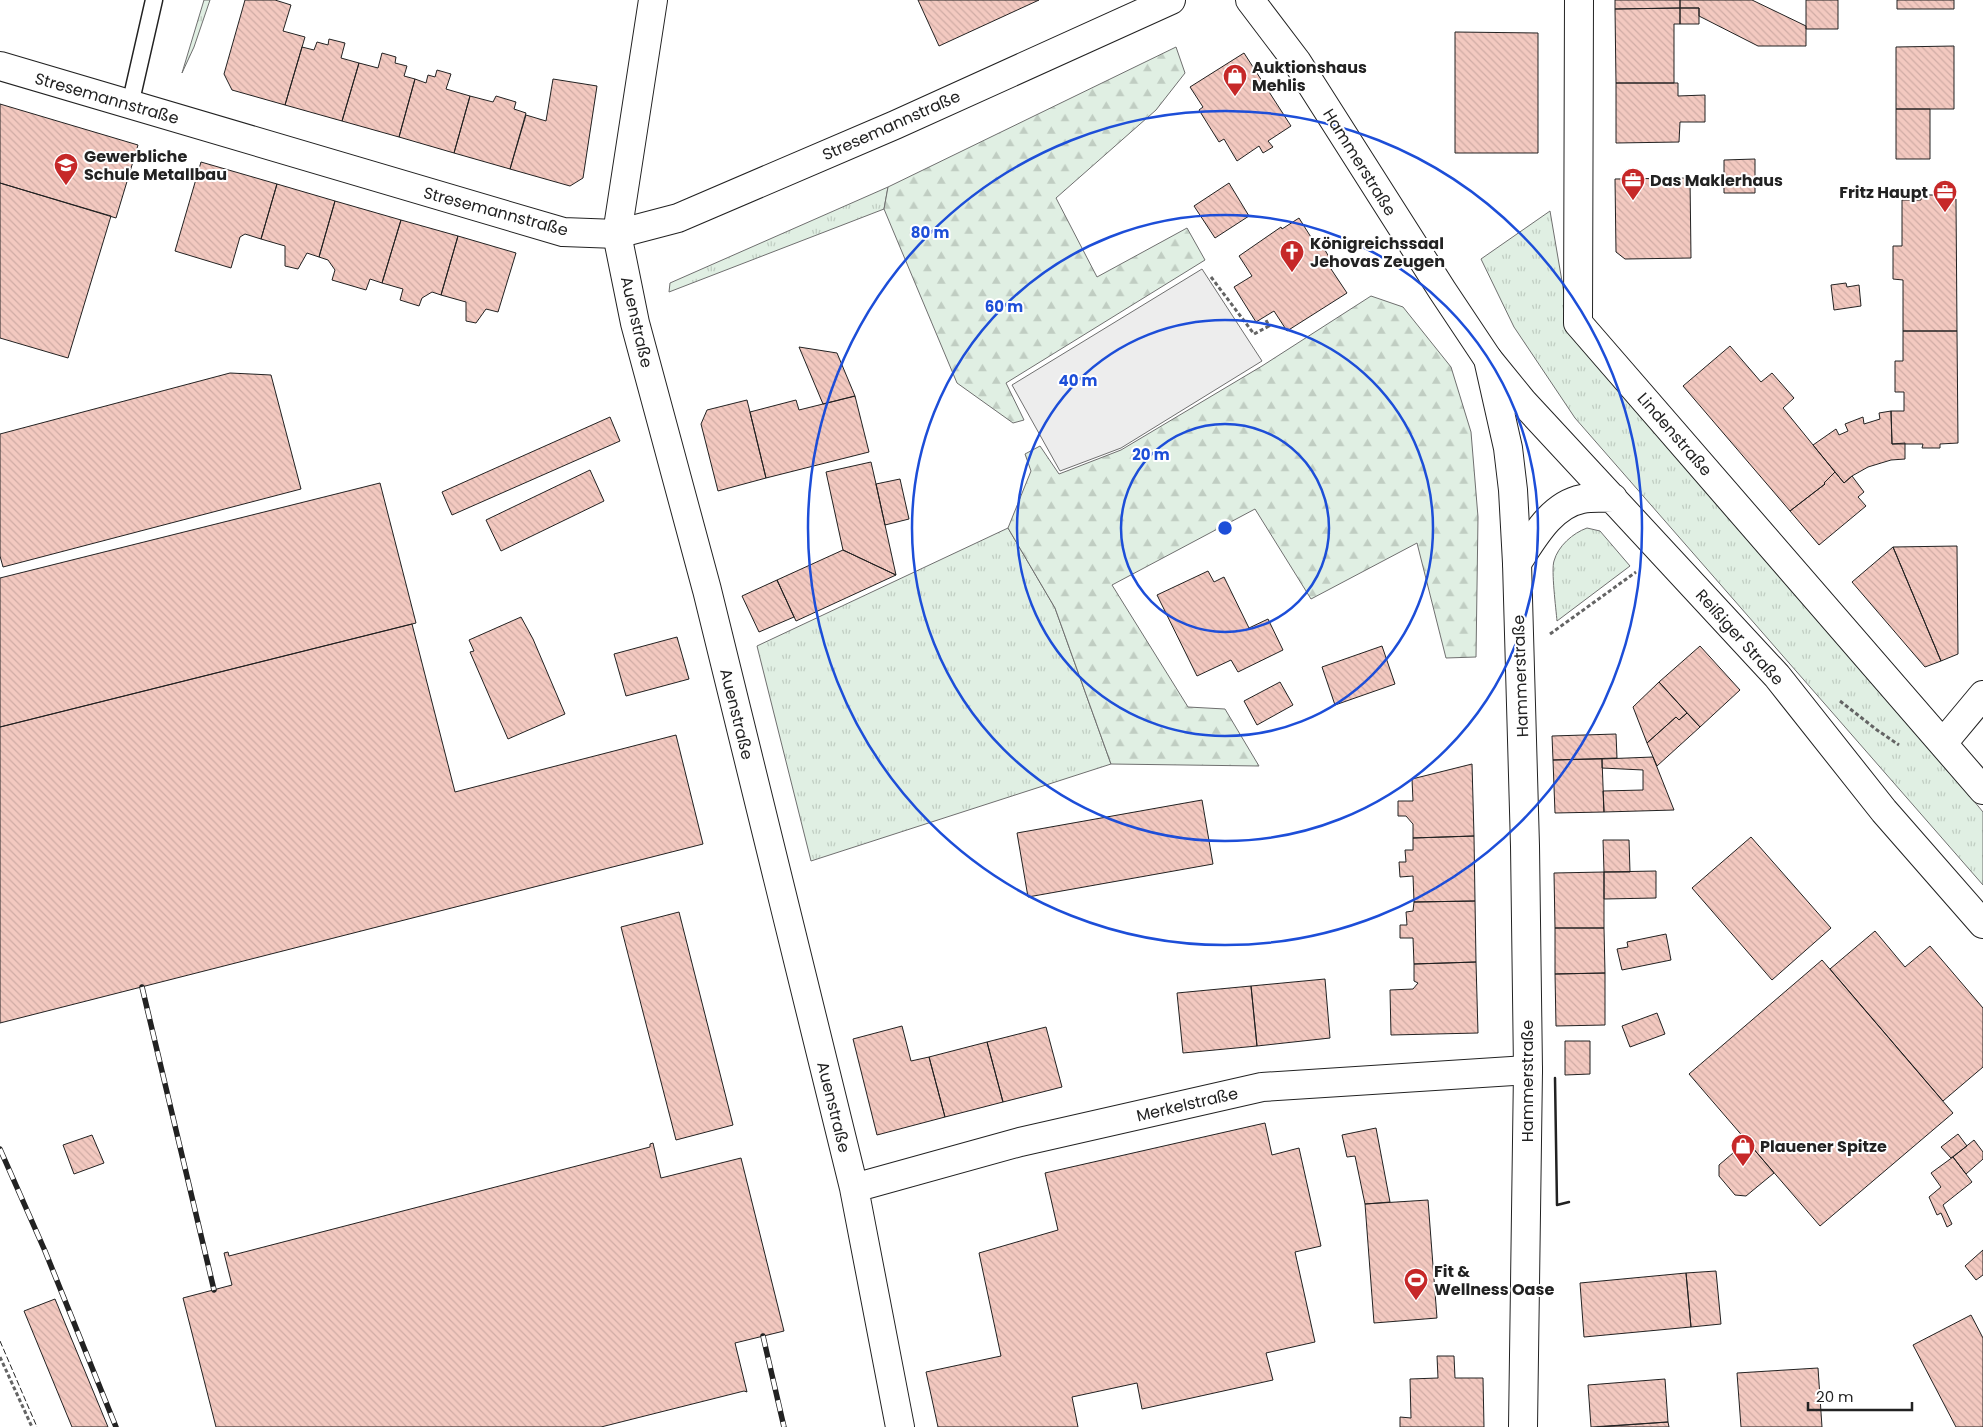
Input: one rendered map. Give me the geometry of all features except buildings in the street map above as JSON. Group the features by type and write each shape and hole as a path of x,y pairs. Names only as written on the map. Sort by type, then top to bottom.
{"street":[{"name":"Auenstraße","path":"653,0 617,234 636,323 707,590 854,1188 900,1427"},
{"name":"Stresemannstraße","path":"0,66 563,232 617,234 678,218 886,128 1171,0"},
{"name":"Hammerstraße","path":"1250,0 1298,62 1442,290 1488,359 1508,448 1513,490 1520,656 1528,1070 1523,1427"},
{"name":"Lindenstraße","path":"1578,0 1578,323 1983,790"},
{"name":"Reißiger Straße","path":"1488,359 1523,402 1777,676 1884,812 1983,924"},
{"path":"1517,563 1539,530 1566,505 1580,499 1613,498"},
{"path":"1943,743 1983,695"},
{"name":"Merkelstraße","path":"854,1188 1020,1142 1262,1087 1528,1070"}],"lane":[{"path":"130,105 154,0"}],"path":[{"path":"1211,277 1254,334 1269,326 1264,318"},
{"path":"1520,656 1663,553"},
{"path":"1834,696 1876,730 1906,750"},
{"path":"0,1358 32,1427"}],"green space":[{"path":"204,0 210,0 194,47 182,73"},
{"path":"1176,47 1185,73 1156,110 1056,198 1097,277 1187,228 1205,260 1006,383 1024,420 1013,423 957,383 884,209 888,187"},
{"path":"888,187 884,209 669,292 670,283"},
{"path":"1550,211 1570,328 1808,600 1983,812 1983,885 1575,418 1514,327 1481,259"},
{"path":"1371,296 1403,307 1451,367 1471,432 1478,517 1476,657 1446,658 1417,543 1311,599 1255,509 1112,585 1188,707 1225,709 1259,766 1111,764 1055,608 1008,528 1031,471 1025,454 1040,446 1059,474 1121,450 1262,366"},
{"path":"1008,528 1055,608 1111,764 811,861 757,646"},
{"path":"1587,528 1600,531 1630,566 1557,621 1553,581 1554,561 1559,550 1567,541 1576,533"}],"shaded area":[{"path":"1202,269 1262,361 1121,448 1060,471 1012,385"}],"railway":[{"path":"142,987 214,1290"},
{"path":"0,1149 45,1251 116,1427"},
{"path":"763,1336 784,1427"}],"fence":[{"path":"0,1341 37,1427"}],"wall":[{"path":"1555,1078 1557,1205 1569,1202"}],"place":[{"name":"Auktionshaus Mehlis","path":"1235,97"},
{"name":"Gewerbliche Schule Metallbau","path":"66,186"},
{"name":"Das Maklerhaus","path":"1633,201"},
{"name":"Fritz Haupt","path":"1945,213"},
{"name":"Königreichssaal Jehovas Zeugen","path":"1292,273"},
{"name":"Plauener Spitze","path":"1743,1167"},
{"name":"Fit & Wellness Oase","path":"1416,1301"}]}
